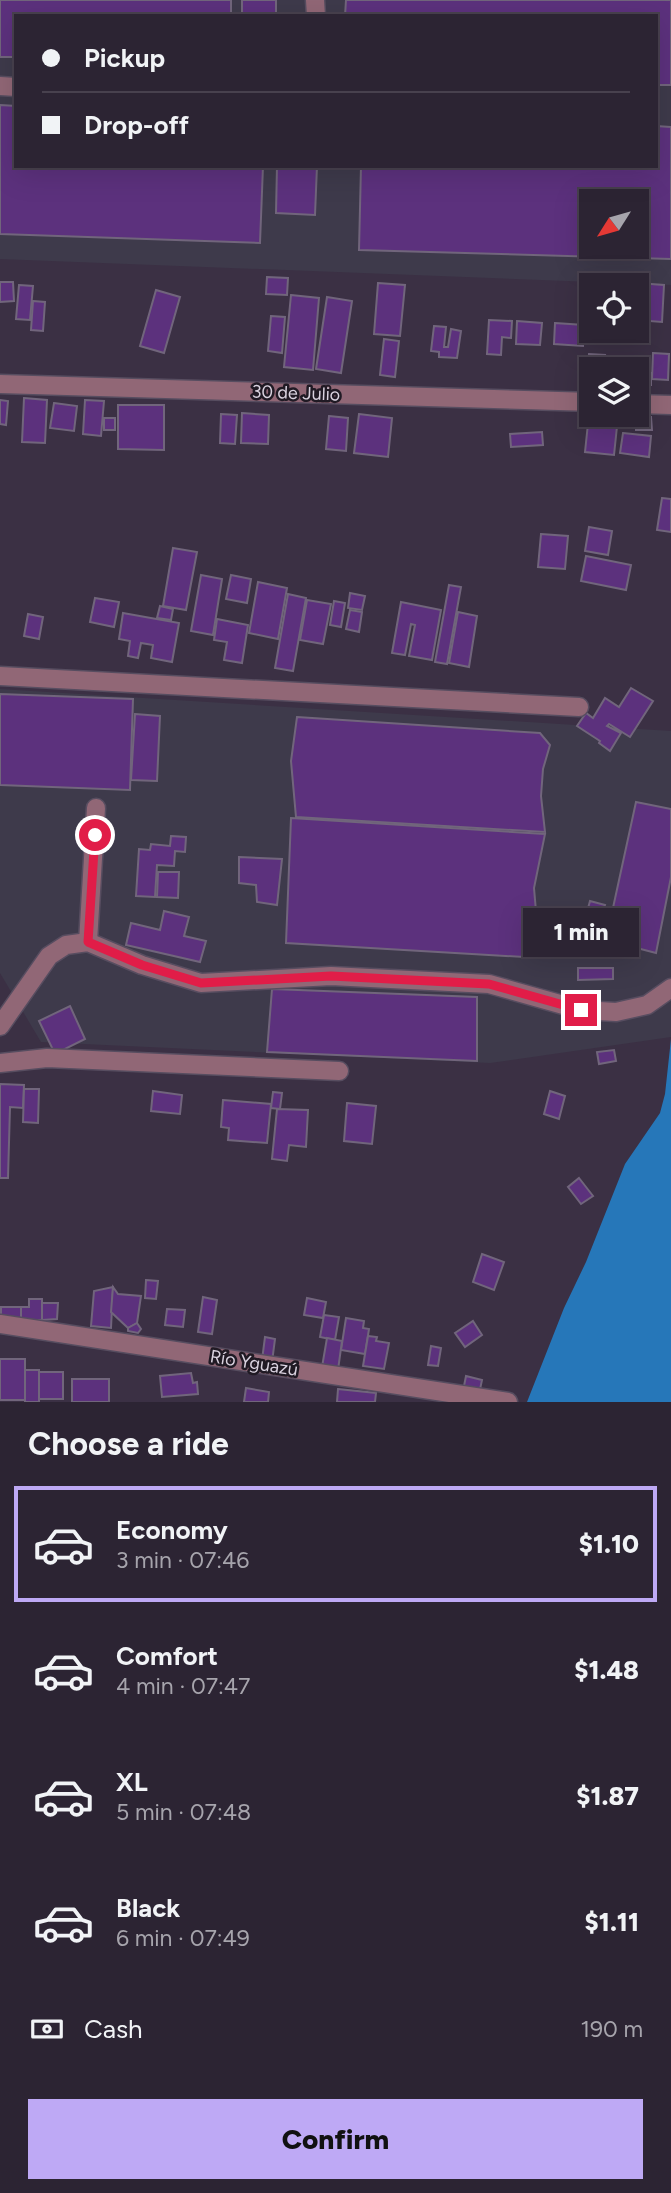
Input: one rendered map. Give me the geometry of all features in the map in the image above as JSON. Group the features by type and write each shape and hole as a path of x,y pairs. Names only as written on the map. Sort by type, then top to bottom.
{"street":[{"name":"30 de Julio","path":"0,384 579,402"},
{"path":"649,404 671,405"},
{"path":"0,676 579,707"},
{"path":"88,942 96,808"},
{"path":"0,1026 49,956 66,945 88,942 142,965 201,983 331,976 489,984 581,1010 616,1012 647,1005 671,988"},
{"path":"0,1063 47,1058 339,1071"},
{"name":"Río Yguazú","path":"0,1324 508,1402"}],"shaded area":[{"path":"0,0 671,0 671,285 649,284 649,273 579,273 579,281 0,259"},
{"path":"0,689 671,731 671,1037 490,1063 41,1042 0,973"}],"water":[{"path":"671,1039 671,1402 527,1402 625,1164 660,1113 665,1094"}],"building":[{"path":"0,0 231,0 231,14 14,14 14,57 0,57"},
{"path":"242,0 276,0 276,14 242,14"},
{"path":"346,0 671,0 671,85 658,85 658,14 345,14"},
{"path":"0,105 14,106 14,168 263,168 260,243 0,234"},
{"path":"658,126 671,127 671,259 649,258 649,189 579,189 579,256 359,250 361,168 658,168"},
{"path":"277,168 317,168 315,215 276,213"},
{"path":"267,277 288,278 287,295 266,294"},
{"path":"0,282 13,282 14,301 0,302"},
{"path":"378,283 405,285 400,336 374,334"},
{"path":"649,284 664,285 662,322 649,321"},
{"path":"19,285 33,286 30,320 16,319"},
{"path":"156,290 180,297 164,353 140,346"},
{"path":"291,295 319,298 313,370 284,367"},
{"path":"327,297 352,301 341,373 316,369"},
{"path":"33,301 45,302 43,331 31,330"},
{"path":"271,316 285,317 282,353 268,351"},
{"path":"489,320 512,321 511,338 502,337 501,355 487,354"},
{"path":"517,321 542,323 540,345 516,344"},
{"path":"555,323 579,325 579,343 583,343 583,346 554,344"},
{"path":"434,326 446,327 444,347 448,347 451,329 461,331 457,358 439,357 439,352 431,351"},
{"path":"384,339 399,341 395,377 380,375"},
{"path":"653,353 669,354 668,380 652,379"},
{"path":"589,354 605,355 605,357 589,357"},
{"path":"24,398 47,400 45,443 22,442"},
{"path":"0,400 8,401 6,425 0,424"},
{"path":"85,400 104,401 101,436 83,434"},
{"path":"54,403 77,406 74,431 50,428"},
{"path":"118,405 164,405 164,450 118,449"},
{"path":"242,413 269,415 268,444 241,443"},
{"path":"221,414 237,415 235,444 220,443"},
{"path":"359,414 392,418 388,457 354,453"},
{"path":"329,416 348,418 346,451 326,449"},
{"path":"651,417 652,430 636,430 636,427 649,427"},
{"path":"104,418 115,418 115,430 104,430"},
{"path":"588,427 617,427 614,455 585,452"},
{"path":"542,432 543,445 511,447 510,434"},
{"path":"623,433 651,436 649,457 620,453"},
{"path":"662,498 671,499 671,532 657,530"},
{"path":"589,527 612,531 608,555 585,551"},
{"path":"541,534 568,536 565,569 538,567"},
{"path":"173,548 197,552 186,610 163,606"},
{"path":"586,556 631,565 626,590 581,581"},
{"path":"201,575 222,579 213,635 191,631"},
{"path":"231,575 251,579 247,603 226,599"},
{"path":"258,582 287,588 278,639 249,633"},
{"path":"449,585 461,587 447,664 435,662"},
{"path":"350,593 365,596 362,610 348,608"},
{"path":"288,594 306,598 293,671 275,668"},
{"path":"95,598 119,602 114,627 90,622"},
{"path":"307,600 331,604 323,644 300,640"},
{"path":"334,601 345,603 341,627 330,625"},
{"path":"401,602 441,610 432,660 409,656 415,625 411,624 405,655 392,653"},
{"path":"160,606 173,609 171,620 157,618"},
{"path":"350,610 362,612 359,632 346,629"},
{"path":"458,612 477,616 469,667 449,663"},
{"path":"123,613 179,623 172,662 151,658 153,645 141,643 138,658 128,656 130,641 119,639"},
{"path":"28,614 43,617 39,639 24,636"},
{"path":"217,619 248,625 242,663 224,660 227,642 214,640"},
{"path":"631,688 653,701 630,737 609,724 607,726 621,733 610,751 577,726 586,713 593,718 605,698 619,707"},
{"path":"0,694 133,699 130,790 0,785"},
{"path":"135,714 160,716 157,781 131,780"},
{"path":"297,717 540,733 550,745 543,769 541,796 545,832 296,817 291,761"},
{"path":"636,802 671,809 671,877 656,953 606,940"},
{"path":"291,818 545,834 534,888 540,958 286,943"},
{"path":"171,836 186,837 185,852 175,851 174,866 157,865 155,897 136,896 139,849 150,850 151,844 170,846"},
{"path":"239,857 282,859 277,905 257,902 256,885 239,883"},
{"path":"158,872 179,872 178,898 157,897"},
{"path":"590,901 605,905 587,955 576,952"},
{"path":"164,911 189,917 184,936 206,941 200,962 126,945 131,923 160,930"},
{"path":"578,968 613,968 613,979 578,980"},
{"path":"272,989 477,997 477,1061 267,1052"},
{"path":"70,1006 85,1039 55,1054 39,1021"},
{"path":"614,1050 616,1061 599,1064 597,1052"},
{"path":"0,1084 24,1085 23,1108 10,1107 8,1178 0,1178"},
{"path":"24,1089 39,1089 38,1123 23,1122"},
{"path":"153,1091 182,1095 180,1114 151,1111"},
{"path":"550,1091 565,1096 559,1119 544,1114"},
{"path":"273,1092 282,1093 280,1109 271,1108"},
{"path":"223,1100 271,1104 267,1143 228,1140 229,1128 221,1127"},
{"path":"347,1103 376,1106 372,1144 344,1141"},
{"path":"277,1109 308,1110 306,1147 289,1145 287,1161 272,1159"},
{"path":"579,1178 593,1196 581,1204 568,1187"},
{"path":"482,1254 504,1262 494,1290 473,1282"},
{"path":"146,1280 158,1281 156,1299 145,1298"},
{"path":"113,1287 111,1328 91,1326 94,1291"},
{"path":"113,1287 118,1294 141,1296 137,1323 128,1328 111,1312"},
{"path":"203,1297 217,1300 212,1334 198,1332"},
{"path":"307,1298 326,1302 323,1318 304,1315"},
{"path":"29,1299 42,1299 42,1320 21,1320 21,1307 29,1307"},
{"path":"42,1303 58,1303 57,1319 42,1320"},
{"path":"1,1307 21,1307 21,1320 1,1320"},
{"path":"167,1309 185,1310 183,1327 165,1325"},
{"path":"324,1315 339,1317 335,1340 320,1337"},
{"path":"346,1318 364,1321 363,1328 369,1329 365,1354 341,1350"},
{"path":"473,1321 482,1335 465,1347 455,1333"},
{"path":"137,1323 141,1329 138,1333 128,1331 128,1328"},
{"path":"368,1336 377,1337 376,1341 389,1343 384,1369 363,1366"},
{"path":"265,1337 275,1339 272,1362 262,1360"},
{"path":"327,1338 342,1341 338,1370 322,1367"},
{"path":"431,1346 441,1348 438,1366 428,1365"},
{"path":"0,1359 25,1359 25,1400 0,1400"},
{"path":"25,1370 39,1370 39,1402 25,1402"},
{"path":"39,1372 63,1372 63,1399 39,1399"},
{"path":"191,1373 193,1383 197,1382 198,1394 162,1397 160,1376"},
{"path":"466,1376 482,1380 479,1394 463,1391"},
{"path":"72,1379 109,1379 109,1402 72,1402"},
{"path":"246,1388 269,1392 268,1402 244,1402"},
{"path":"338,1389 376,1393 375,1402 337,1402"}],"route":[{"path":"95,835 88,942 142,965 201,983 331,976 489,984 581,1010"}]}
